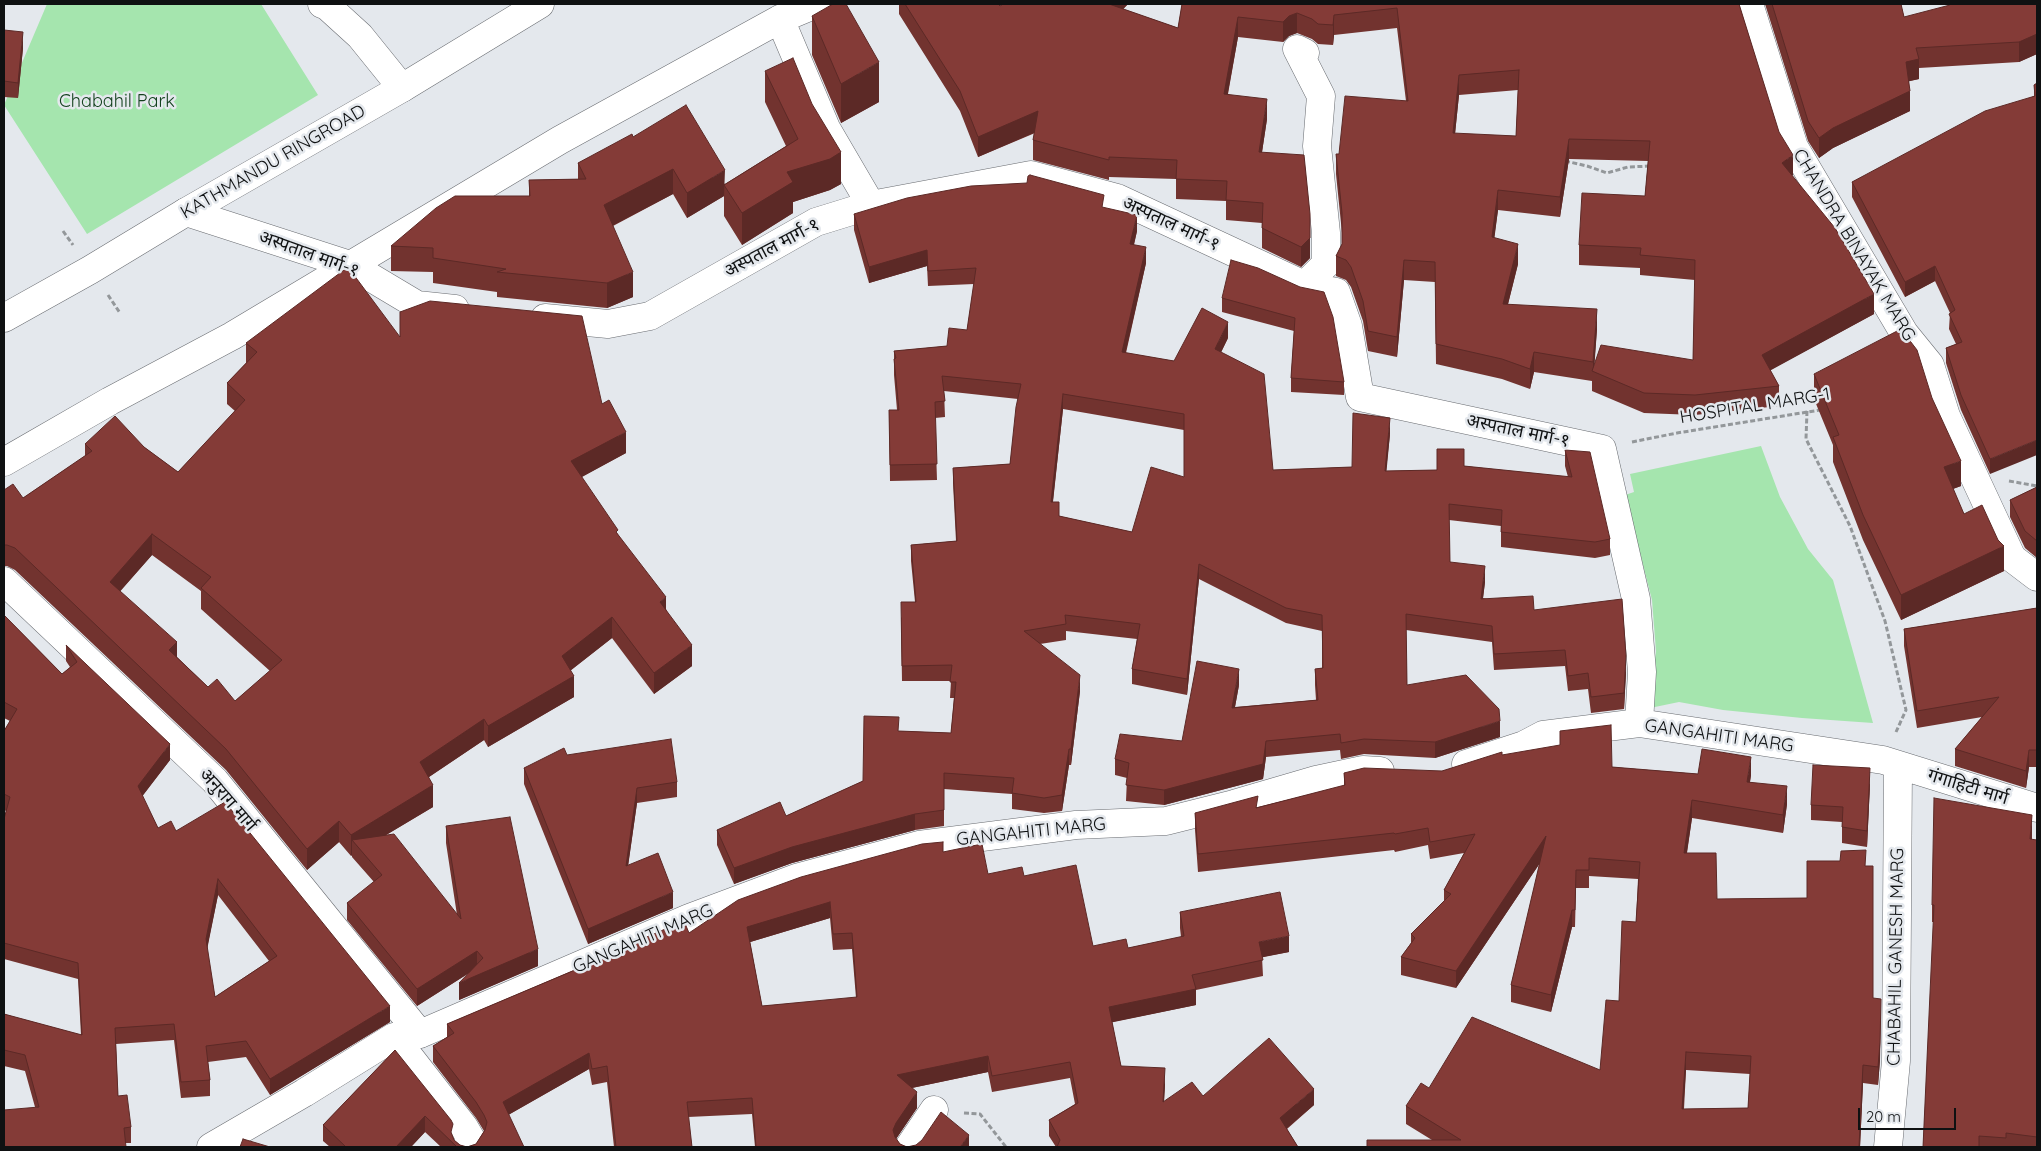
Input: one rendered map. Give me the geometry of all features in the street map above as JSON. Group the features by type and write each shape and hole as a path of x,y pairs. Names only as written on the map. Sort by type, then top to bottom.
{"main road":[{"path":"322,4 327,6 360,36 402,88"},
{"name":"KATHMANDU RINGROAD","path":"4,318 402,88 540,4"},
{"path":"4,462 110,401 232,336 560,140 780,19 816,4"},
{"name":"CHANDRA BINAYAK MARG","path":"1749,4 1794,147 1904,333 1930,365 1946,416 2012,558 2037,578"},
{"path":"780,19 826,128 871,206"},
{"path":"1305,53 1297,50 1321,96 1317,146 1326,233 1326,264 1305,285"},
{"name":"अस्पताल मार्ग-१","path":"522,316 608,324 650,316 816,222 871,206 1031,175 1117,198 1305,285 1336,292 1348,326 1360,398 1602,449"},
{"name":"अस्पताल मार्ग-१","path":"186,212 350,265 417,305 484,312"},
{"path":"1602,449 1636,599 1642,672 1639,723"},
{"name":"अनुराग मार्ग","path":"6,589 215,781 407,1035 471,1139 466,1147"},
{"name":"GANGAHITI MARG","path":"1446,771 1524,745 1543,735 1639,723 1890,763"},
{"name":"गंगाहिटी मार्ग","path":"1890,763 2037,808"},
{"name":"CHABAHIL GANESH MARG","path":"1888,1147 1896,1061 1890,763"},
{"name":"GANGAHITI MARG","path":"211,1147 407,1035 689,918 796,878 919,845 1076,825 1166,821 1234,804 1316,780 1363,770 1409,773"},
{"path":"909,1147 934,1110"}],"path":[{"path":"1560,160 1607,173 1628,167 1661,165"},
{"name":"HOSPITAL MARG-1","path":"1602,449 1677,433 1828,409"},
{"path":"1807,412 1806,439 1853,535 1885,622 1906,710 1890,763"},
{"path":"934,1110 980,1114 1006,1147"}],"green space":[{"name":"Chabahil Park","path":"47,4 261,4 318,95 87,234 4,105"},
{"path":"1761,446 1780,497 1808,549 1833,580 1873,723 1723,710 1679,702 1650,708 1656,651 1652,600 1625,495 1634,492 1630,474"}],"building":[{"path":"833,4 846,4 879,62 841,84 812,16"},
{"path":"905,4 998,4 1000,6 1003,4 1109,4 1178,28 1182,4 1739,4 1779,132 1793,155 1782,163 1835,228 1874,294 1762,355 1779,386 1695,395 1644,393 1592,371 1601,345 1693,360 1695,260 1640,255 1641,248 1579,245 1582,193 1645,196 1650,141 1569,139 1560,197 1498,190 1492,237 1518,244 1503,304 1597,309 1593,362 1534,352 1530,369 1502,359 1436,344 1435,262 1404,260 1397,337 1368,331 1363,301 1351,267 1346,260 1336,256 1342,244 1342,213 1336,154 1339,154 1345,96 1408,101 1397,8 1334,15 1333,25 1318,24 1312,19 1297,13 1289,16 1283,22 1238,17 1224,94 1267,99 1259,152 1304,155 1310,214 1310,238 1301,247 1262,228 1263,203 1226,200 1227,181 1176,179 1177,160 1109,157 1109,160 1033,140 1038,111 978,137 960,91","holes":["1519,70 1516,136 1453,133 1459,75"]},
{"path":"1772,4 1901,4 1904,17 1950,4 2037,4 2037,34 2019,42 1916,48 1919,59 1906,62 1910,91 1833,128 1819,138 1808,121"},
{"path":"4,30 23,32 18,83 4,81"},
{"path":"793,58 812,104 841,152 830,159 787,172 793,182 742,213 724,185 798,139 765,71"},
{"path":"2037,83 2037,440 1990,459 1961,395 1946,348 1962,342 1949,314 1955,310 1935,266 1905,282 1852,182 1985,111 2035,96 2034,85"},
{"path":"686,105 725,170 687,193 673,169 604,205 633,272 607,283 497,272 506,269 433,258 433,248 391,246 436,208 455,196 530,196 529,180 586,179 578,163 632,134 633,137"},
{"path":"1028,176 1104,195 1102,207 1137,215 1130,244 1146,247 1122,352 1174,361 1202,308 1228,322 1215,349 1264,374 1273,470 1352,467 1353,413 1390,418 1385,471 1437,470 1437,449 1464,449 1464,466 1572,477 1565,450 1590,452 1610,539 1595,542 1501,532 1502,510 1449,504 1450,562 1485,566 1481,599 1533,596 1534,610 1622,599 1626,656 1624,693 1591,697 1588,673 1568,676 1565,650 1494,654 1492,626 1406,614 1407,685 1466,675 1499,709 1500,721 1435,742 1364,739 1341,743 1340,734 1266,741 1263,764 1164,790 1126,785 1129,763 1115,759 1120,734 1182,741 1197,661 1239,669 1232,708 1318,700 1315,669 1323,668 1322,615 1286,608 1199,564 1187,679 1132,669 1140,624 1065,615 1066,624 1024,631 1080,675 1071,749 1069,749 1062,795 1044,798 1012,793 1014,778 944,773 944,810 915,814 792,847 734,868 717,830 780,802 786,816 863,781 864,716 899,717 898,731 951,733 956,682 950,682 952,665 902,666 901,602 916,602 911,545 957,541 953,468 1010,464 1016,407 1021,384 942,376 945,401 935,402 937,464 890,465 889,410 899,410 894,351 947,346 949,328 967,330 976,268 928,271 927,250 869,267 854,214 907,198 971,186 1027,183","holes":["1063,394 1184,414 1184,477 1151,467 1132,532 1059,516 1059,502 1051,502"]},
{"path":"1231,260 1258,268 1300,287 1324,292 1333,317 1344,382 1291,378 1295,318 1222,298"},
{"path":"348,267 400,337 400,312 430,301 582,316 602,404 609,400 626,432 571,461 618,530 616,532 666,597 660,602 692,645 654,673 612,617 562,656 574,676 488,726 484,719 420,762 433,785 351,835 339,821 307,849 226,749 15,548 4,545 4,490 13,484 23,498 92,451 85,444 115,416 144,447 178,472 245,400 227,383 257,352 246,343","holes":["152,534 211,577 201,588 282,660 235,701 217,679 208,687 169,650 177,642 110,582"]},
{"path":"1901,329 1917,350 1932,398 1961,461 1944,467 1964,514 1982,505 1998,540 2004,546 1901,595 1863,515 1833,437 1839,435 1814,374"},
{"path":"2037,487 2037,541 2025,531 2010,500"},
{"path":"2037,608 2037,750 2029,750 2026,771 1955,749 1999,697 1917,711 1904,629"},
{"path":"4,615 62,674 77,662 66,645 170,744 138,786 158,828 171,821 176,831 225,802 390,1006 270,1079 246,1041 206,1046 210,1080 181,1082 174,1024 115,1028 118,1096 127,1095 131,1127 124,1128 126,1147 4,1147 4,1110 39,1107 25,1055 4,1050 4,1014 82,1035 78,963 4,943 4,819 10,797 4,794 4,731 17,709 4,702","holes":["218,879 277,956 215,997 206,939"]},
{"path":"1611,725 1612,767 1698,774 1702,749 1751,757 1747,782 1787,786 1783,815 1692,800 1684,853 1716,853 1717,899 1807,898 1807,861 1840,861 1841,851 1866,850 1865,866 1873,866 1873,998 1881,999 1880,1043 1878,1067 1863,1065 1859,1147 1367,1147 1367,1140 1461,1140 1406,1106 1421,1083 1429,1088 1472,1017 1600,1070 1606,1000 1619,1001 1622,921 1636,922 1640,862 1589,858 1589,870 1576,870 1575,910 1572,910 1551,995 1511,985 1546,836 1456,971 1401,957 1415,938 1411,934 1451,894 1444,890 1475,834 1430,842 1428,828 1395,834 1198,854 1195,813 1258,796 1256,808 1345,785 1344,773 1364,768 1442,771 1502,752 1502,755 1560,745 1560,731","holes":["1686,1052 1751,1056 1748,1108 1682,1109"]},
{"path":"671,739 677,782 637,788 626,866 658,853 673,892 588,929 524,768 564,748 567,755"},
{"path":"1813,765 1870,768 1867,831 1842,827 1843,807 1811,805"},
{"path":"1934,798 2032,815 2030,839 2037,840 2037,1137 2006,1133 2006,1138 1979,1136 1979,1147 1923,1147 1934,905 1932,905"},
{"path":"510,817 538,949 459,983 483,958 477,951 417,989 347,903 382,875 352,840 394,834 461,919 446,826"},
{"path":"943,842 943,852 982,844 988,874 1022,867 1024,876 1076,865 1093,946 1126,939 1128,948 1184,936 1180,912 1280,892 1289,936 1259,942 1263,960 1192,975 1196,989 1109,1007 1121,1066 1165,1068 1163,1102 1192,1082 1203,1096 1269,1038 1314,1089 1280,1118 1298,1147 1057,1147 1060,1140 1049,1120 1078,1103 1070,1062 992,1076 988,1056 897,1075 917,1092 893,1130 900,1144 907,1147 756,1147 752,1098 687,1102 692,1147 616,1147 607,1066 592,1069 589,1053 503,1102 524,1147 467,1147 476,1144 485,1130 487,1122 476,1102 433,1046 454,1033 447,1024 601,959 600,957 684,921 689,933 738,900 801,877 922,844","holes":["830,902 833,934 852,933 857,997 762,1006 747,927"]},
{"path":"395,1050 451,1120 453,1124 451,1132 454,1140 460,1145 467,1147 457,1147 425,1116 396,1147 346,1147 323,1125"},
{"path":"941,1112 969,1135 961,1146 964,1147 907,1147 916,1145 922,1140"},
{"path":"243,1139 270,1147 240,1147"}]}
